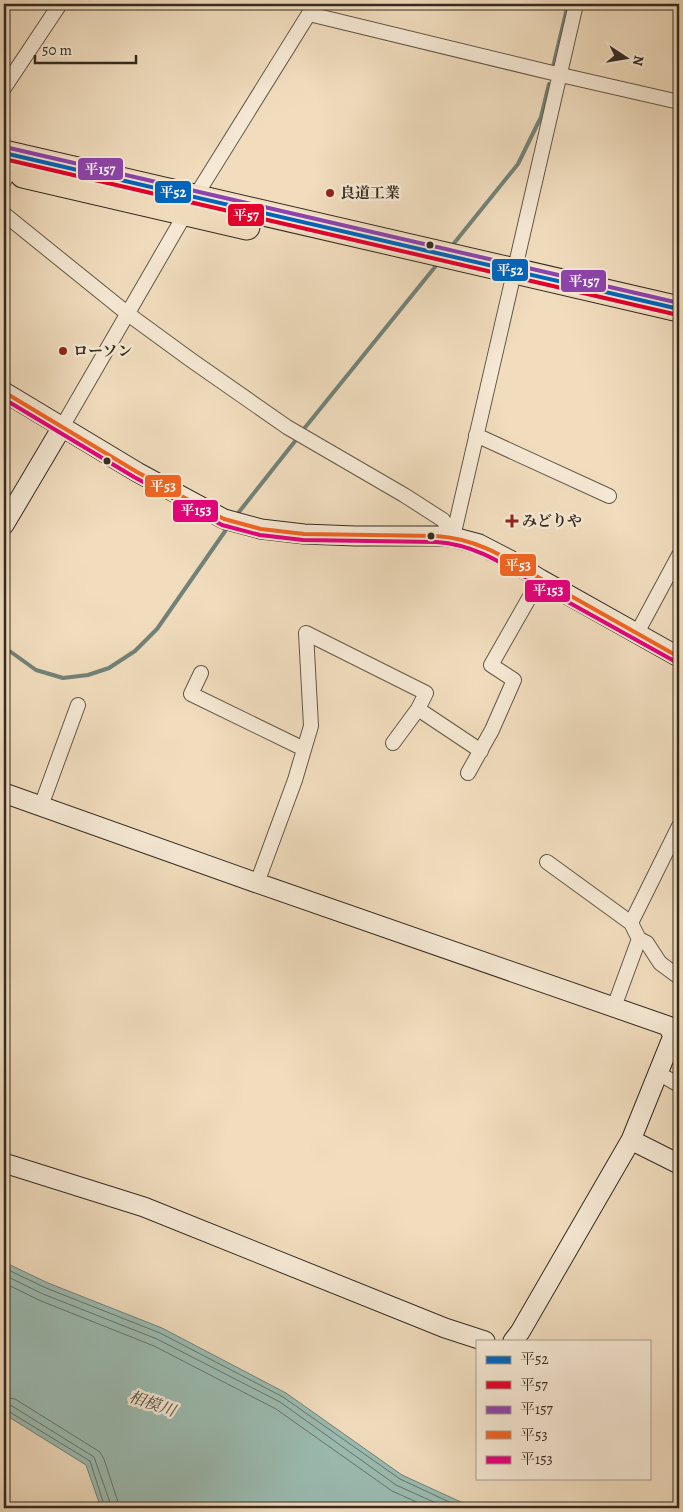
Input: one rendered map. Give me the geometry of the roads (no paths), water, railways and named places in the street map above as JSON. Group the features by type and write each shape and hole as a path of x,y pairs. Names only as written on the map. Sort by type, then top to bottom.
{"highway":[{"path":"5,169 190,205 514,280 679,325"},
{"path":"514,280 679,309"}],"street":[{"path":"4,88 60,4"},
{"path":"453,537 514,280 576,4"},
{"path":"4,525 190,205 312,9 561,75 679,102"},
{"path":"4,214 128,314 287,427 404,494 443,520 453,537"},
{"path":"4,392 145,476 232,522 261,530 304,534 453,537 479,544 679,657"},
{"path":"476,435 610,496"},
{"path":"637,633 679,555"},
{"path":"468,774 492,730 514,680 491,665 540,579"},
{"path":"257,883 295,780 311,726 306,633 426,693 418,709 393,743"},
{"path":"201,673 191,694 304,749"},
{"path":"41,806 78,705"},
{"path":"418,709 480,751"},
{"path":"4,793 668,1026 673,1036 631,1140 514,1340"},
{"path":"631,922 679,826"},
{"path":"547,862 631,922 639,939 647,943 660,963 679,977"},
{"path":"614,1007 639,939"},
{"path":"658,1073 679,1085"},
{"path":"631,1140 679,1164"},
{"path":"4,1163 144,1207 445,1328 482,1340"}],"water":[{"name":"相模川","path":"4,1262 48,1283 162,1328 286,1393 402,1475 474,1508 101,1508 86,1465 4,1414"}],"waterway":[{"path":"553,67 568,4"},
{"path":"451,247 518,164 541,117 549,84"},
{"path":"303,430 439,262"},
{"path":"235,517 296,440"},
{"path":"4,647 36,670 63,678 88,675 109,668 135,651 157,629 228,527"}],"place":[{"name":"良道工業","path":"330,193"},
{"name":"ローソン","path":"63,351"},
{"name":"みどりや","path":"512,521"}]}
